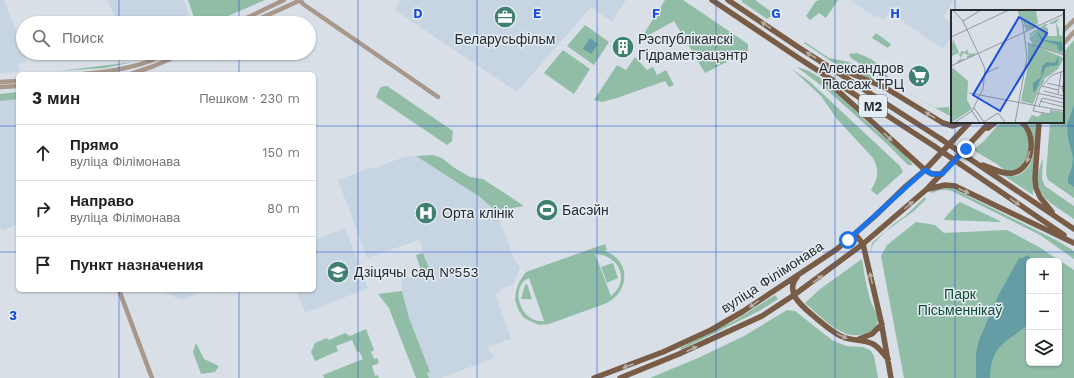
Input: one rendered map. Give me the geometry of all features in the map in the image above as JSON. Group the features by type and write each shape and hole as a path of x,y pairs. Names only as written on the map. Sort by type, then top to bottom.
{"main road":[{"name":"М2","path":"712,0 934,146 1074,243"},
{"name":"М2","path":"728,0 941,139 1074,229"},
{"path":"823,63 884,87 943,123 953,126 962,123"},
{"path":"811,66 925,170 932,174 942,174"},
{"name":"вуліца Філімонава","path":"594,378 691,340 734,318 837,249 925,170 969,123"},
{"name":"вуліца Філімонава","path":"620,378 666,360 768,312 794,295 863,244 927,189 989,123"},
{"path":"977,137 995,123"},
{"path":"973,161 996,170 1011,173 1023,168 1028,161 1031,140 1027,128 1022,123"},
{"path":"1039,123 1035,178 1036,188 1040,197 1056,216"},
{"path":"927,189 945,184 954,186 1074,243"},
{"path":"855,234 863,244 882,324 891,378"},
{"path":"798,275 793,284 794,295 802,306 830,329 844,337 855,340 865,340 874,345 888,360"},
{"path":"855,340 869,336 882,324"},
{"path":"663,352 666,360"}],"street":[{"path":"251,16 284,0"},
{"path":"266,16 301,0 307,7 438,97"},
{"path":"1064,30 1074,20"},
{"path":"1064,43 1074,32"},
{"path":"97,72 125,68 152,60"},
{"path":"137,72 169,60"},
{"path":"0,82 16,81"},
{"path":"0,87 16,86"},
{"path":"120,292 152,378"}],"shaded area":[{"path":"0,0 4,0 16,31 16,60 26,60 27,62 19,64 19,72 0,73"},
{"path":"107,0 184,0 189,14 185,16 115,16"},
{"path":"401,0 626,0 612,22 591,7 517,92 395,10"},
{"path":"851,0 954,0 943,17 951,21 951,37 943,49 889,12 884,19 878,16 877,18"},
{"path":"16,99 16,225 2,231 0,226 0,101"},
{"path":"416,156 480,197 496,211 515,261 520,268 513,285 501,289 500,292 495,294 511,339 488,347 490,354 492,353 494,358 441,378 418,378 403,296 401,278 416,276 430,271 419,240 367,258 338,180 404,157"},
{"name":"Дзіцячы сад №553","path":"345,228 368,288 305,313 297,292 316,292 316,239"},
{"path":"163,292 201,292 182,300"}],"green space":[{"path":"188,0 265,0 228,16 194,16"},
{"path":"665,0 683,0 748,44 748,51 705,73 674,21 640,40"},
{"path":"742,0 755,0 777,16 776,18 772,16 767,19 742,2"},
{"path":"838,0 826,18 819,13 810,20 806,16 816,1"},
{"path":"585,25 609,42 594,65 567,46"},
{"path":"876,33 891,44 888,48 872,38"},
{"path":"1074,40 1074,198 1048,180 1046,174 1050,123 1064,123 1064,52"},
{"path":"805,42 829,58 849,62 870,75 874,80 835,64 804,43"},
{"path":"563,50 590,69 574,94 544,73"},
{"path":"857,53 875,62 882,68 888,77 887,78 873,72 851,58 849,54"},
{"path":"635,57 647,70 653,67 657,75 666,70 674,85 669,87 665,81 617,98 602,102 594,100 617,65 626,70"},
{"path":"133,62 105,68 59,71"},
{"path":"797,67 807,70 826,82 867,122 897,148 913,165 908,165 826,89"},
{"path":"792,69 809,81 900,166 903,172 877,195 871,190 877,175 877,167 873,158 837,119 821,96"},
{"path":"387,86 453,131 452,141 447,145 376,97 380,88"},
{"path":"16,92 16,99 0,101 0,94"},
{"path":"949,107 950,116 935,108"},
{"path":"1002,123 1018,123 1026,130 1029,146 1027,155 1024,163 1013,171 1005,170 973,150 984,141 998,125"},
{"path":"1027,123 1038,123 1033,195 1000,173 1015,176 1022,173 1027,168 1031,161 1034,144 1033,135"},
{"path":"433,155 442,158 453,167 470,177 483,179 524,206 496,211 480,197 416,156"},
{"path":"1043,158 1042,179 1045,186 1074,206 1074,219 1049,201 1039,188 1039,170"},
{"path":"939,187 956,190 1058,241 1074,251 1074,259 1040,235 952,191 942,190 933,193 930,192"},
{"path":"925,197 926,199 914,211 886,231 873,244 870,253 872,243 895,223 905,216"},
{"path":"960,202 1000,222 945,220 944,219"},
{"name":"Парк Пісьменнікаў","path":"916,222 935,225 944,233 1007,230 1039,247 1056,258 1026,258 1026,366 1062,366 1062,262 1074,270 1074,378 904,378 881,256 887,245"},
{"path":"605,244 607,250 605,251 620,262 623,268 624,276 620,291 607,303 549,324 539,325 523,317 515,300 519,282 526,272","holes":["595,254 603,255 610,259 620,269 620,283 617,290 611,296","529,278 544,321 535,320 528,316 520,303 520,288 523,282"]},
{"path":"423,253 430,271 422,274 416,255"},
{"path":"862,259 865,279 871,301 878,316 878,321 875,328 868,333 850,335 826,322 805,303 820,289"},
{"path":"613,263 618,278 607,283 601,267"},
{"path":"527,284 532,299 521,299 525,285"},
{"path":"402,291 409,318 430,372 427,373 429,378 416,378 389,308 378,294"},
{"path":"775,295 778,299 761,310 681,350 680,348 736,320"},
{"path":"787,310 795,311 832,340 846,346 863,347 870,350 874,356 878,378 650,378 698,358 744,336"},
{"path":"366,329 374,350 371,352 374,359 377,358 379,363 372,366 375,376 377,375 379,378 324,378 323,375 363,359 359,351 357,352 352,340 336,346 338,351 315,361 311,352 315,343 327,338 329,340 345,333 350,336"},
{"path":"196,343 204,359 219,366 215,372 201,374 193,352"}],"water":[{"path":"590,38 598,44 591,54 583,49"},
{"path":"1074,105 1074,187 1068,183 1073,158 1068,138 1067,124"},
{"path":"1027,255 1032,258 1026,258 1026,326 1001,345 993,358 990,378 976,378 976,353 979,340 998,296 1019,258 1023,258"}],"place":[{"name":"Беларусьфільм","path":"505,17"},
{"name":"Рэспубліканскі Гідраметэацэнтр","path":"623,47"},
{"name":"Александров Пассаж ТРЦ","path":"919,76"},
{"name":"Басэйн","path":"547,210"},
{"name":"Орта клінік","path":"426,213"},
{"name":"Дзіцячы сад №553","path":"338,272"}],"route":[{"path":"848,240 925,170 932,174 942,174 966,149"}]}
